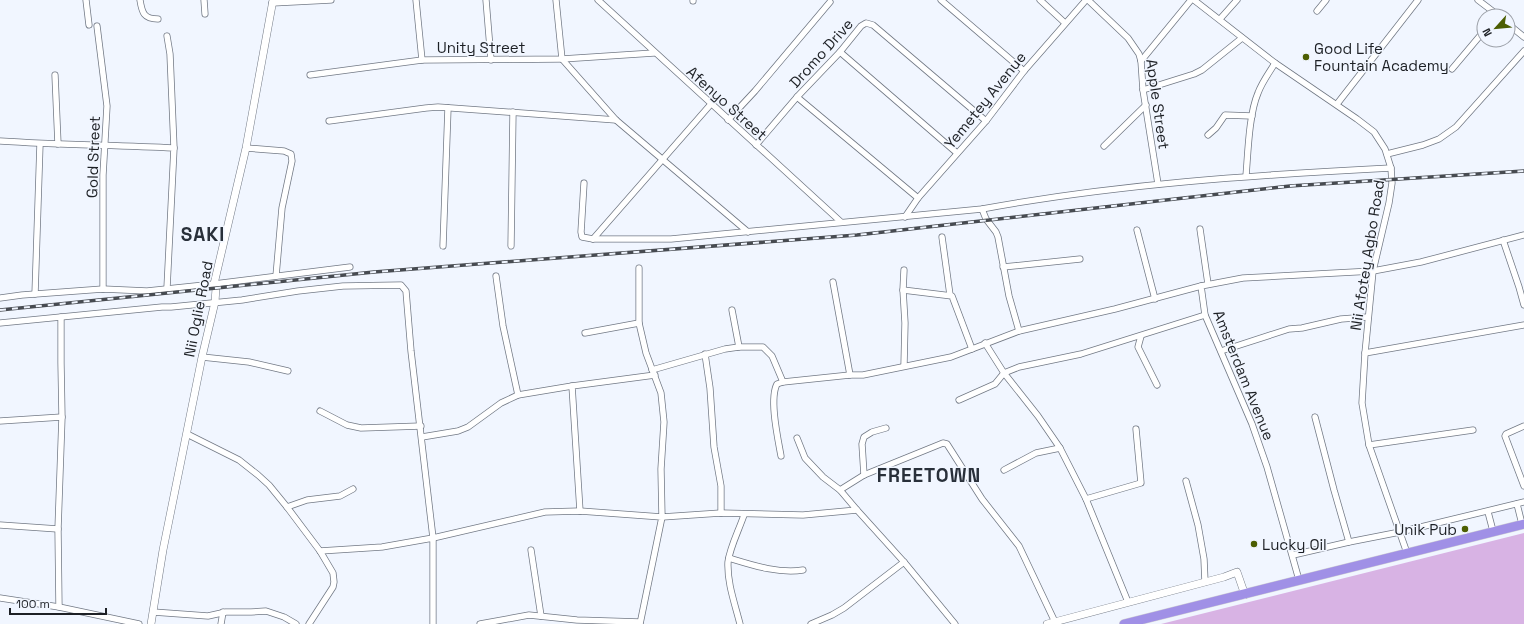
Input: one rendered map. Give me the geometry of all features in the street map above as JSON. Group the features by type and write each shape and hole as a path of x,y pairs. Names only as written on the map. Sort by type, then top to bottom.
{"highway":[{"path":"1124,624 1245,595 1523,524"}],"street":[{"path":"86,0 89,25"},
{"path":"140,0 141,9 145,16 150,19 158,19"},
{"path":"204,0 205,14"},
{"path":"272,1 330,0"},
{"path":"416,0 422,60"},
{"path":"486,0 491,60"},
{"path":"556,0 562,59 616,120 748,232"},
{"name":"Afenyo Street","path":"598,0 654,53 842,222"},
{"path":"941,0 1024,71"},
{"path":"1040,0 1065,23"},
{"name":"Yemetey Avenue","path":"905,217 918,198 986,121 1024,71 1087,0"},
{"name":"Apple Street","path":"1087,0 1128,38 1136,48 1141,60 1143,90 1158,184"},
{"path":"1141,60 1193,0"},
{"name":"Nii Afotey Agbo Road","path":"1193,0 1220,19 1275,63 1337,104 1374,132 1387,154 1391,168 1392,183 1373,271 1364,353 1362,403 1369,445 1407,553"},
{"path":"1220,19 1237,0"},
{"path":"1317,11 1326,0"},
{"path":"1337,104 1418,0"},
{"path":"1478,0 1488,8"},
{"name":"Nii Oglie Road","path":"152,624 163,550 202,357 215,302 216,288 214,284 246,148 272,1"},
{"path":"728,120 755,91 830,2"},
{"name":"Dromo Drive","path":"756,145 797,97 840,52 861,26 866,23 869,23 986,121"},
{"name":"Gold Street","path":"97,26 107,106 106,144 103,174 103,290"},
{"path":"1516,30 1524,37"},
{"path":"167,36 170,54 174,148 167,288"},
{"path":"1143,90 1202,70 1242,38"},
{"path":"1452,69 1476,40"},
{"path":"1387,154 1423,145 1439,139 1456,127 1524,51"},
{"path":"840,52 957,153"},
{"name":"Unity Street","path":"310,75 422,60 562,59 654,53"},
{"path":"1246,176 1252,116 1258,92 1275,63"},
{"path":"55,75 58,144"},
{"path":"797,97 918,198"},
{"path":"593,239 711,104"},
{"path":"1104,146 1146,105"},
{"path":"329,121 426,108 513,112 616,120"},
{"path":"443,246 448,108"},
{"path":"511,246 513,112"},
{"path":"1208,135 1216,128 1225,114 1252,116"},
{"path":"0,141 40,144 106,144 174,148"},
{"path":"35,294 40,144"},
{"path":"246,148 284,151 292,157 282,208 276,276"},
{"path":"584,183 582,236 593,239 652,240 982,209 1033,199 1158,184 1246,176 1391,168"},
{"path":"982,209 988,223 996,232 1019,332"},
{"path":"1200,229 1208,284"},
{"path":"1137,230 1155,298"},
{"path":"781,456 774,414 774,391 777,384 783,382 863,375 904,365 951,357 985,343 1019,332 1115,309 1208,284 1243,278 1373,271 1421,262 1524,235"},
{"path":"942,237 950,295 955,301 972,349"},
{"path":"1502,240 1524,305"},
{"path":"1003,267 1080,259"},
{"path":"0,298 35,294 103,290 147,291 350,267"},
{"path":"480,624 529,615 577,620 640,623 662,517 664,422 660,393 646,353 640,323 639,268"},
{"path":"904,270 904,365"},
{"path":"496,276 503,326 518,395"},
{"path":"833,282 850,375"},
{"path":"0,323 242,300 298,291 343,286 401,285 406,291 411,351 433,538 433,624"},
{"name":"Amsterdam Avenue","path":"1201,286 1205,315 1252,424 1265,460 1299,580"},
{"path":"903,290 950,295"},
{"path":"732,310 739,347"},
{"path":"959,400 994,384 1004,373 1024,365 1081,354 1205,315"},
{"path":"59,607 58,530 62,417 60,363 62,317"},
{"path":"1221,351 1290,330 1341,319 1368,317"},
{"path":"585,333 640,323"},
{"path":"1364,353 1524,325"},
{"path":"1141,336 1138,347 1157,385"},
{"path":"985,343 1004,373 1038,416 1060,448 1086,499 1128,602"},
{"path":"422,436 458,431 468,427 501,403 518,395 653,373 705,354 739,347 763,347 772,356 783,382"},
{"path":"705,354 710,388 714,447 721,486 721,513"},
{"path":"202,357 249,362 288,371"},
{"path":"572,386 580,511"},
{"path":"320,411 347,425 361,428 421,426"},
{"path":"0,421 62,417"},
{"path":"1315,417 1349,542"},
{"path":"1524,426 1504,436 1524,486"},
{"path":"864,476 862,444 864,437 872,432 886,428"},
{"path":"1086,499 1141,483 1136,429"},
{"path":"1369,445 1473,430"},
{"path":"187,434 239,460 258,475 287,507 320,551 333,573 334,582 309,624"},
{"path":"798,438 805,458 823,477 840,490 904,562 955,624"},
{"path":"840,490 864,476 943,443 947,444 982,499 1019,546 1055,622"},
{"path":"1004,470 1036,453 1060,448"},
{"path":"1186,482 1198,525 1204,560 1205,582"},
{"path":"287,507 307,500 340,496 353,489"},
{"path":"1293,555 1488,512 1524,502"},
{"path":"1517,504 1523,524"},
{"path":"320,551 382,547 433,538 546,512 580,511 662,517 721,513 744,515 803,515 857,510"},
{"path":"1488,512 1493,531"},
{"path":"740,624 731,591 728,564 744,515"},
{"path":"0,525 58,530"},
{"path":"532,550 541,616"},
{"path":"729,558 761,568 803,570"},
{"path":"811,624 844,608 904,562"},
{"path":"1047,624 1224,577 1236,572 1245,595"},
{"path":"0,598 59,607 139,624"},
{"path":"153,612 208,616 223,612 251,612 266,610 284,617 296,624"},
{"path":"221,624 223,612"}],"shaded area":[{"path":"1524,533 1524,624 1161,624"}],"railway":[{"path":"0,310 374,272 857,235 1290,186 1524,171"}],"place":[{"name":"Good Life Fountain Academy","path":"1306,57"},
{"name":"Unik Pub","path":"1465,529"},
{"name":"Lucky Oil","path":"1254,544"}],"district":[{"name":"SAKI","path":"203,234"},
{"name":"FREETOWN","path":"929,475"}]}
